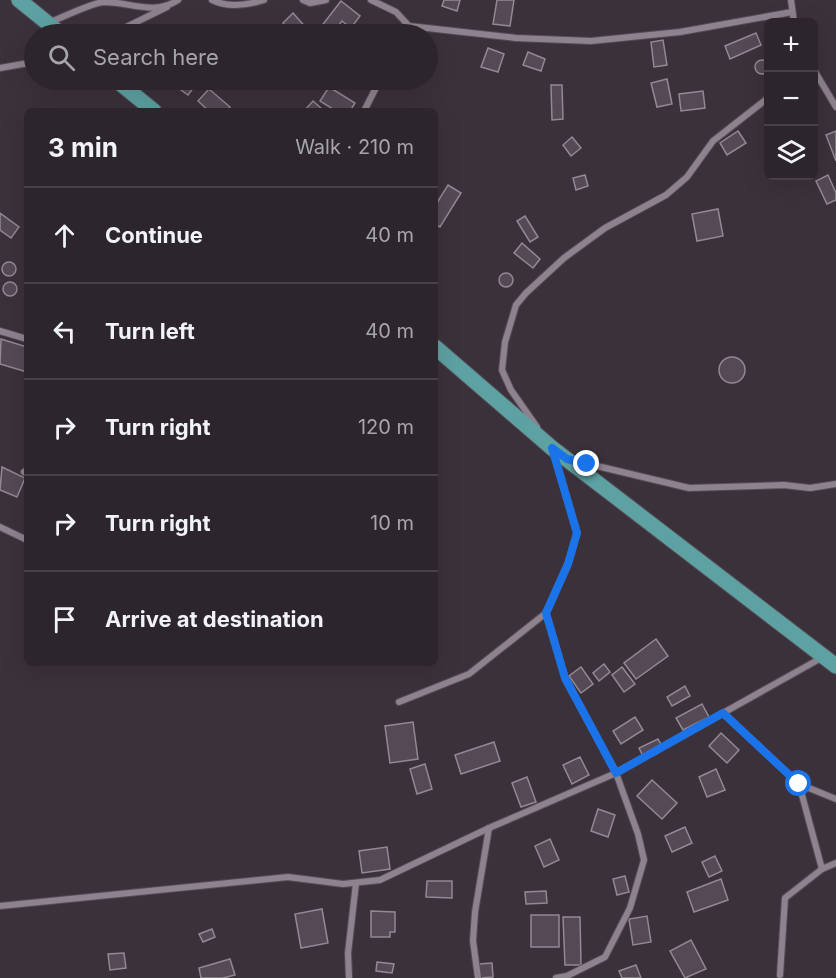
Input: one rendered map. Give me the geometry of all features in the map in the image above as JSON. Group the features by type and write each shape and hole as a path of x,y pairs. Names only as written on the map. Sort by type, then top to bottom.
{"main road":[{"path":"19,0 47,23"},
{"path":"128,90 150,108"},
{"path":"438,350 552,448 830,662"}],"street":[{"path":"132,24 178,0"},
{"path":"212,0 220,4 249,5 264,0"},
{"path":"303,0 310,3 326,0"},
{"path":"371,0 396,12 407,24"},
{"path":"791,0 793,18"},
{"path":"47,23 102,2 139,9 170,5"},
{"path":"438,29 516,38 591,41 680,32 792,12"},
{"path":"0,68 24,64"},
{"path":"814,72 836,106"},
{"path":"366,108 375,90"},
{"path":"399,702 469,674 546,613 568,564 577,533 552,448 511,390 501,370 505,342 516,306 526,293 572,252 605,228 666,195 687,177 713,141 764,102"},
{"path":"0,331 24,338"},
{"path":"567,459 689,488 735,489 784,485 810,488 836,484"},
{"path":"0,527 24,539"},
{"path":"546,613 565,678 616,773 638,834 644,860 630,908 606,957 567,976 556,978"},
{"path":"0,906 288,877 343,884 380,880 489,828 616,773 723,713 830,662"},
{"path":"723,713 799,784 836,799"},
{"path":"799,784 822,869"},
{"path":"478,978 473,941 475,912 489,828"},
{"path":"780,975 785,898 822,869 836,863"},
{"path":"349,978 348,953 356,883"}],"building":[{"path":"444,0 460,0 457,11 442,6"},
{"path":"497,0 514,0 510,26 493,24"},
{"path":"341,1 360,16 354,24 346,24 342,21 340,24 323,24"},
{"path":"293,13 303,24 284,24"},
{"path":"756,33 761,45 730,59 725,46"},
{"path":"663,40 667,65 654,67 651,42"},
{"path":"488,48 504,54 498,72 481,67"},
{"path":"528,52 545,59 541,71 523,65"},
{"path":"764,61 764,73 762,74 757,72 755,67 757,62"},
{"path":"667,79 672,104 657,107 651,83"},
{"path":"551,85 562,85 563,119 552,120"},
{"path":"181,90 192,90 188,95"},
{"path":"210,90 230,107 206,108 198,101"},
{"path":"327,90 334,90 355,103 352,108 331,108 320,101"},
{"path":"703,91 705,108 681,111 679,94"},
{"path":"313,101 321,108 307,108"},
{"path":"738,131 746,143 727,155 720,143"},
{"path":"836,131 836,161 826,135"},
{"path":"572,137 581,148 571,156 563,145"},
{"path":"585,175 588,186 576,190 573,178"},
{"path":"828,175 836,193 836,200 827,204 816,181"},
{"path":"448,185 461,193 440,227 438,226 438,201"},
{"path":"718,209 723,236 697,241 692,214"},
{"path":"0,213 19,227 11,238 0,230"},
{"path":"525,216 538,237 530,242 517,221"},
{"path":"522,243 540,259 533,268 514,253"},
{"path":"9,262 14,264 16,269 14,274 9,276 4,274 2,269 4,264"},
{"path":"506,273 511,275 513,280 511,285 506,287 501,285 499,280 501,275"},
{"path":"10,282 15,284 17,289 15,294 10,296 5,294 3,289 5,284"},
{"path":"1,339 24,346 24,371 0,364"},
{"path":"732,357 741,361 745,370 741,379 732,383 723,379 719,370 723,361"},
{"path":"2,467 24,478 17,497 0,490"},
{"path":"656,639 668,656 636,679 624,663"},
{"path":"604,664 610,672 599,681 593,673"},
{"path":"581,667 593,684 581,693 569,676"},
{"path":"622,667 635,684 624,692 612,675"},
{"path":"685,686 690,696 672,706 667,697"},
{"path":"702,704 709,717 683,730 676,718"},
{"path":"635,717 643,730 621,744 613,731"},
{"path":"413,722 418,759 390,763 385,726"},
{"path":"721,733 739,750 727,763 709,746"},
{"path":"658,739 662,746 643,756 639,748"},
{"path":"494,742 500,761 461,774 455,755"},
{"path":"580,757 589,775 572,784 563,765"},
{"path":"425,764 432,789 417,794 410,769"},
{"path":"716,769 725,790 707,797 699,777"},
{"path":"527,777 536,802 521,807 512,783"},
{"path":"652,780 677,803 662,819 637,796"},
{"path":"598,809 615,815 608,837 591,831"},
{"path":"685,827 692,843 672,852 665,836"},
{"path":"550,839 559,860 544,867 535,846"},
{"path":"387,847 390,869 362,873 359,851"},
{"path":"715,856 722,871 709,877 702,862"},
{"path":"625,876 629,892 617,895 613,879"},
{"path":"721,879 728,900 694,912 687,892"},
{"path":"427,881 452,881 452,898 426,897"},
{"path":"546,891 547,903 526,904 525,892"},
{"path":"322,909 328,943 301,948 295,914"},
{"path":"371,911 395,912 395,932 390,932 390,937 371,937"},
{"path":"531,915 559,915 559,947 531,947"},
{"path":"647,916 651,942 633,945 629,919"},
{"path":"563,917 580,917 581,965 565,965"},
{"path":"212,929 215,937 203,942 199,934"},
{"path":"691,940 706,969 685,978 670,951"},
{"path":"124,953 126,968 110,970 108,954"},
{"path":"230,959 235,975 223,978 201,978 199,968"},
{"path":"377,962 394,964 392,973 376,971"},
{"path":"492,963 493,977 480,978 479,964"},
{"path":"636,965 641,978 622,978 619,971"}],"route":[{"path":"587,464 567,459 552,448 577,533 568,564 546,613 565,678 616,773 723,713 799,784"}]}
